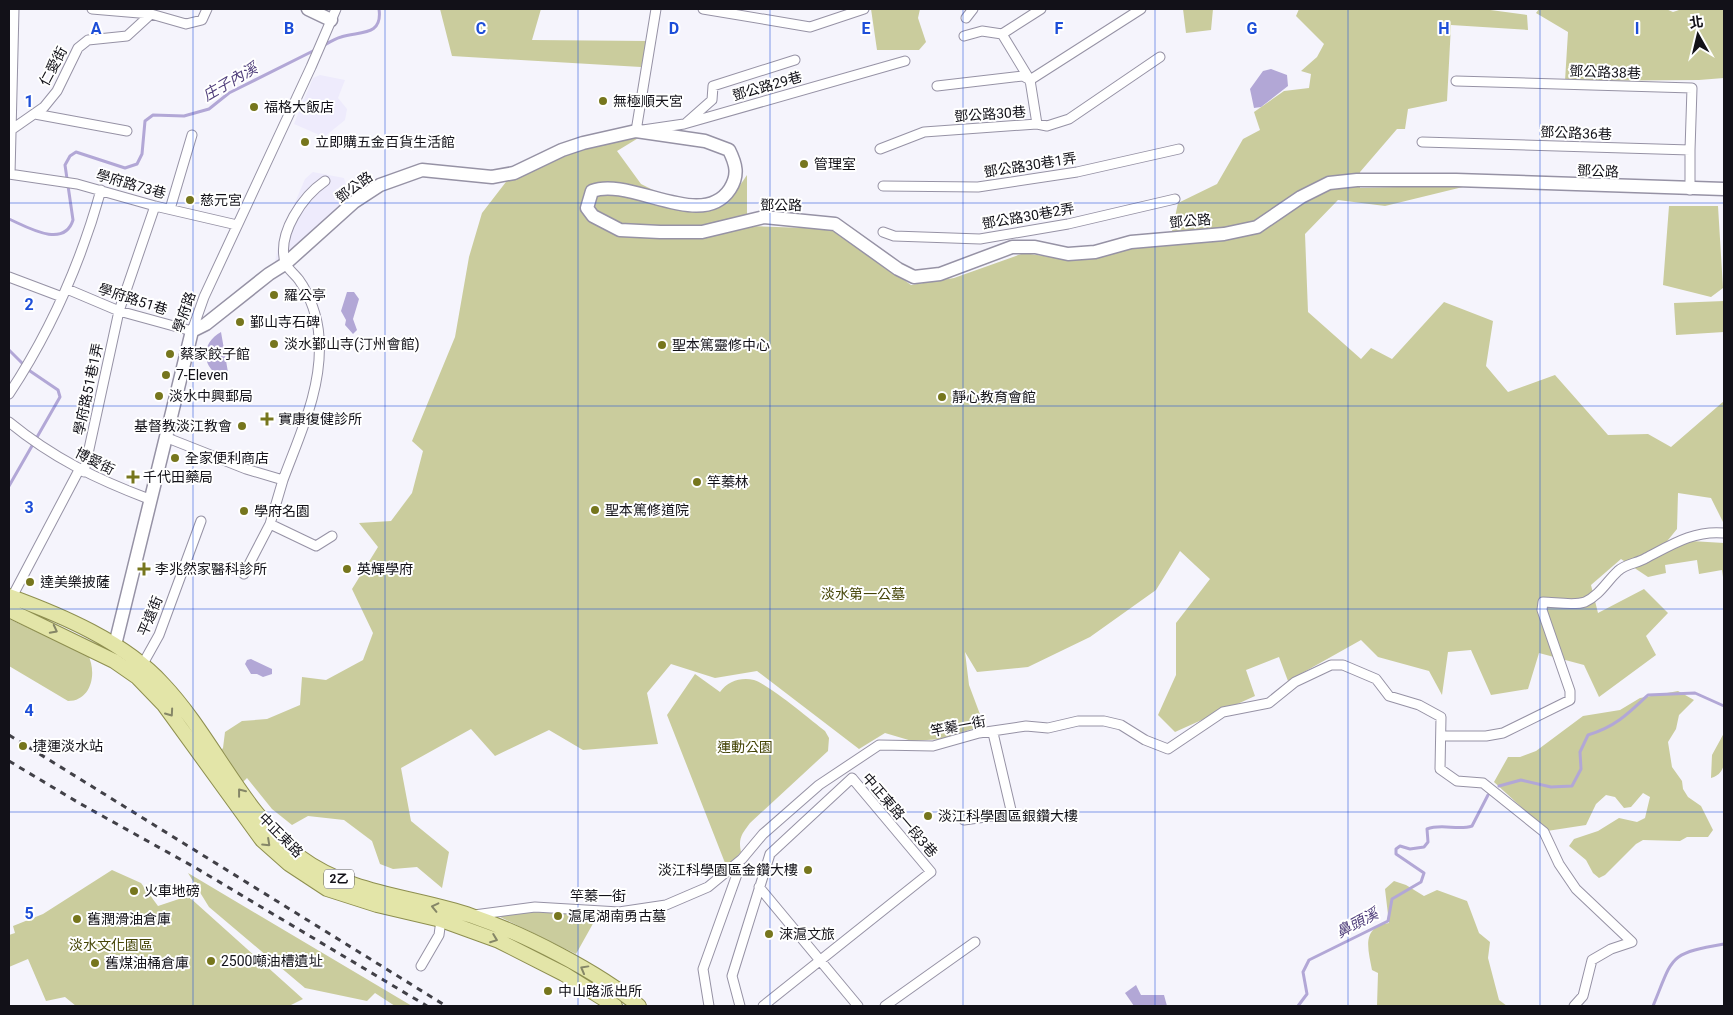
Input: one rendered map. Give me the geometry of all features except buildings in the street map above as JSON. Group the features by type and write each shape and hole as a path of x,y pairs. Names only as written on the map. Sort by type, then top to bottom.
{"main road":[{"name":"中正東路","path":"10,601 115,644 142,664 163,684 191,719 237,786 268,826 300,856 337,879 390,896 472,916 519,935 578,966 630,1003"},
{"name":"中正東路","path":"10,601 114,661 137,678 164,705 262,840 289,864 327,889 377,905 441,920 499,941 564,974 615,1006"}],"street":[{"path":"10,174 14,9"},
{"path":"92,9 151,14 186,24 202,20 207,9"},
{"path":"308,9 333,14"},
{"path":"636,131 656,9"},
{"path":"703,9 810,27 864,9"},
{"path":"966,18 972,9"},
{"path":"964,36 982,31 1002,34 1041,9"},
{"path":"937,86 1022,76 1030,80 1141,9"},
{"name":"仁愛街","path":"11,130 44,107 57,92 78,48 88,40 127,36 151,14"},
{"name":"學府路","path":"115,644 149,499 192,331 204,297 311,67 333,14"},
{"name":"鄧公路30巷","path":"880,149 924,132 1037,124 1030,80 1002,34"},
{"path":"1037,124 1047,126 1069,119 1160,57"},
{"path":"684,124 712,100 714,86 795,60"},
{"name":"鄧公路29巷","path":"636,131 684,124 904,61"},
{"name":"鄧公路38巷","path":"1456,81 1692,88 1690,150"},
{"path":"34,114 127,131"},
{"name":"鄧公路","path":"192,331 206,324 269,274 285,264 354,202 380,185 422,170 492,177 514,173 562,150 636,131 705,141 730,150 735,164 736,180 725,196 709,204 689,206 620,189 600,188 592,191 587,208 593,216 603,223 620,230 660,232 702,232 764,217 835,224 898,269 914,277 940,274 1012,247 1035,247 1068,254 1095,252 1130,242 1224,234 1257,227 1301,197 1329,184 1357,180 1456,180 1690,190 1724,189"},
{"path":"170,209 192,135"},
{"name":"鄧公路36巷","path":"1422,142 1690,150"},
{"name":"鄧公路30巷1弄","path":"883,186 978,187 1077,172 1179,150"},
{"path":"1690,150 1690,190"},
{"name":"學府路73巷","path":"10,174 77,184 155,206 237,225"},
{"path":"244,574 270,524 318,378 319,336 312,306 300,281 285,264 283,244 293,220 306,198 325,181"},
{"path":"9,394 24,371 64,293 94,216 101,190"},
{"name":"鄧公路30巷2弄","path":"883,232 894,236 980,239 1068,224 1176,199"},
{"name":"學府路51巷1弄","path":"10,601 82,471 119,311 155,206"},
{"name":"學府路51巷","path":"9,277 192,331"},
{"name":"博愛街","path":"9,422 38,446 82,471 149,499"},
{"path":"165,437 246,469 283,480"},
{"name":"平遠街","path":"137,678 142,664 159,635 201,521"},
{"path":"270,524 316,546 332,536"},
{"path":"1574,1006 1583,996 1592,960 1611,949 1632,942 1576,889 1559,864 1544,832 1483,784 1456,781 1440,769 1442,736 1486,736 1503,733 1570,700 1570,692 1542,610 1543,602 1584,602 1605,587 1619,569 1645,559 1663,547 1694,535 1714,532 1724,533"},
{"path":"114,661 115,644"},
{"name":"竿蓁一街","path":"472,916 534,907 619,912 666,905 708,887 742,860 763,834 819,785 879,745 933,746 978,733 993,733 1026,726 1048,728 1078,721 1104,721 1120,725 1145,740 1168,749 1222,712 1268,703 1295,682 1331,665 1343,665 1376,679 1389,696 1419,706 1441,717 1442,736"},
{"path":"964,820 1007,814 1011,810 993,733"},
{"name":"中正東路一段3巷","path":"740,1006 732,976 770,854 852,778 931,872 763,1006"},
{"path":"709,1006 703,969 740,866"},
{"path":"759,886 858,1006"},
{"path":"421,966 438,935 441,920"},
{"path":"885,1006 974,942"}],"shaded area":[{"path":"1271,69 1287,75 1288,86 1261,107 1254,108 1250,89 1263,71"},
{"path":"320,75 345,80 338,98 347,109 345,120 324,137 294,124 313,78"},
{"path":"313,172 344,178 350,200 274,266 280,238 305,179"},
{"path":"347,292 354,292 359,299 353,319 357,330 353,334 345,325 346,320 341,311"},
{"path":"221,332 229,378 220,376 213,371 206,359 208,344"},
{"path":"251,659 272,669 272,674 263,677 251,674 245,664 247,660"},
{"path":"1136,985 1141,995 1164,995 1167,1006 1134,1006 1125,993"}],"green space":[{"path":"440,9 541,9 532,40 648,41 641,67 452,56"},
{"path":"871,9 920,9 918,18 926,42 919,50 877,50"},
{"path":"1183,9 1213,9 1211,30 1186,33"},
{"name":"淡水第一公墓","path":"1299,9 1483,9 1527,15 1528,30 1451,25 1447,101 1408,109 1405,129 1397,129 1360,172 1360,188 1471,185 1385,206 1338,200 1305,234 1308,312 1361,359 1371,348 1392,359 1444,302 1493,321 1486,366 1508,392 1555,375 1608,435 1648,434 1671,447 1724,401 1724,524 1711,498 1678,493 1677,529 1655,556 1691,541 1724,543 1724,584 1722,570 1699,574 1697,560 1665,565 1666,573 1648,577 1621,559 1591,585 1598,613 1644,589 1668,613 1646,636 1656,655 1599,697 1584,665 1539,653 1528,689 1491,695 1471,650 1448,652 1442,695 1429,671 1378,657 1361,640 1288,681 1279,657 1246,670 1255,696 1175,732 1158,715 1176,675 1176,623 1210,579 1180,551 1156,590 1090,637 1028,667 977,672 965,652 969,685 984,725 942,739 912,741 885,733 859,749 757,671 715,678 671,664 647,693 658,744 583,750 549,730 495,756 471,729 401,768 411,821 449,852 442,888 417,867 393,869 380,864 372,841 344,820 308,816 292,825 272,809 247,778 239,786 218,754 223,748 225,732 242,721 267,719 300,705 302,677 326,680 363,660 373,633 352,589 378,547 359,523 391,521 412,493 423,451 412,441 455,337 469,257 482,213 509,178 561,155 611,142 640,137 617,151 641,184 689,208 709,209 728,203 747,175 747,226 834,229 911,285 954,278 1024,253 1070,260 1135,248 1169,245 1178,203 1217,184 1243,139 1260,130 1254,112 1284,91 1309,88 1311,74 1301,71 1317,57 1324,44 1296,16"},
{"path":"1539,9 1666,9 1673,12 1682,9 1724,9 1724,78 1699,80 1565,81 1568,32 1536,13"},
{"path":"1669,206 1718,206 1723,288 1711,297 1663,285"},
{"path":"1724,301 1724,332 1676,335 1674,303"},
{"path":"9,619 88,655 91,662 92,677 83,696 76,700 68,701 9,666"},
{"name":"運動公園","path":"695,674 720,692 731,683 740,680 754,680 769,688 789,703 825,731 829,738 828,751 750,823 741,836 741,852 727,868 667,715"},
{"path":"1678,691 1694,700 1679,715 1676,729 1668,742 1672,767 1682,781 1683,789 1688,797 1701,806 1713,830 1708,837 1687,837 1680,841 1643,840 1636,844 1605,875 1599,878 1593,873 1586,860 1569,846 1574,839 1598,831 1619,818 1637,822 1645,818 1650,797 1643,793 1631,807 1624,808 1615,797 1606,795 1596,804 1586,825 1547,831 1494,782 1508,757 1520,757 1536,751 1583,716 1620,710 1640,698"},
{"path":"1724,733 1725,760 1721,771 1711,778 1712,755"},
{"name":"淡水文化園區","path":"112,870 141,883 158,906 188,896 303,999 289,1006 76,1006 65,997 46,1001 28,959 9,967 9,935 15,933 13,926 43,914"},
{"path":"188,873 412,1006 395,1006 375,993 367,1001 305,988 209,907"},
{"path":"1394,881 1406,885 1424,896 1437,890 1467,901 1479,933 1490,942 1488,958 1499,1000 1507,1006 1377,1006 1378,973 1372,970 1368,940 1374,929 1389,923 1385,889"},
{"path":"534,910 587,914 595,920 576,954 498,916"}],"waterway":[{"name":"庄子內溪","path":"323,46 338,38 373,29 379,18 379,9"},
{"name":"庄子內溪","path":"9,219 44,233 54,235 62,233 68,229 73,220 65,165 70,156 76,152 125,168 137,164 142,154 145,121 153,115 184,116 209,109 229,93 317,49"},
{"name":"庄子內溪","path":"9,350 30,371 58,390 60,397 9,486"},
{"name":"鼻頭溪","path":"1499,786 1521,780 1551,787 1572,786 1581,769 1580,752 1588,735 1614,724 1648,695 1695,693 1724,706"},
{"name":"鼻頭溪","path":"1298,1006 1307,994 1303,972 1309,960 1388,921 1392,899 1421,882 1424,873 1396,854 1396,849 1400,846 1410,849 1424,847 1428,842 1427,829 1433,827 1461,828 1472,826 1488,795"},
{"path":"1653,1006 1665,976 1675,960 1692,951 1724,944"}],"railway":[{"path":"9,735 446,1006"},
{"path":"9,761 79,803 196,868 427,1006"}],"place":[{"name":"無極順天宮","path":"603,101"},
{"name":"福格大飯店","path":"254,107"},
{"name":"立即購五金百貨生活館","path":"305,142"},
{"name":"管理室","path":"804,164"},
{"name":"慈元宮","path":"190,200"},
{"name":"羅公亭","path":"274,295"},
{"name":"鄞山寺石碑","path":"240,322"},
{"name":"淡水鄞山寺(汀州會館)","path":"274,344"},
{"name":"聖本篤靈修中心","path":"662,345"},
{"name":"蔡家餃子館","path":"170,354"},
{"name":"7-Eleven","path":"166,375"},
{"name":"淡水中興郵局","path":"159,396"},
{"name":"靜心教育會館","path":"942,397"},
{"name":"實康復健診所","path":"267,419"},
{"name":"基督教淡江教會","path":"242,426"},
{"name":"全家便利商店","path":"175,458"},
{"name":"千代田藥局","path":"133,477"},
{"name":"竿蓁林","path":"697,482"},
{"name":"聖本篤修道院","path":"595,510"},
{"name":"學府名園","path":"244,511"},
{"name":"李兆然家醫科診所","path":"144,569"},
{"name":"英輝學府","path":"347,569"},
{"name":"達美樂披薩","path":"30,582"},
{"name":"捷運淡水站","path":"23,746"},
{"name":"淡江科學園區銀鑽大樓","path":"928,816"},
{"name":"淡江科學園區金鑽大樓","path":"808,870"},
{"name":"火車地磅","path":"134,891"},
{"name":"滬尾湖南勇古墓","path":"558,916"},
{"name":"舊潤滑油倉庫","path":"77,919"},
{"name":"淶滬文旅","path":"769,934"},
{"name":"2500噸油槽遺址","path":"211,961"},
{"name":"舊煤油桶倉庫","path":"95,963"},
{"name":"中山路派出所","path":"548,991"}]}
